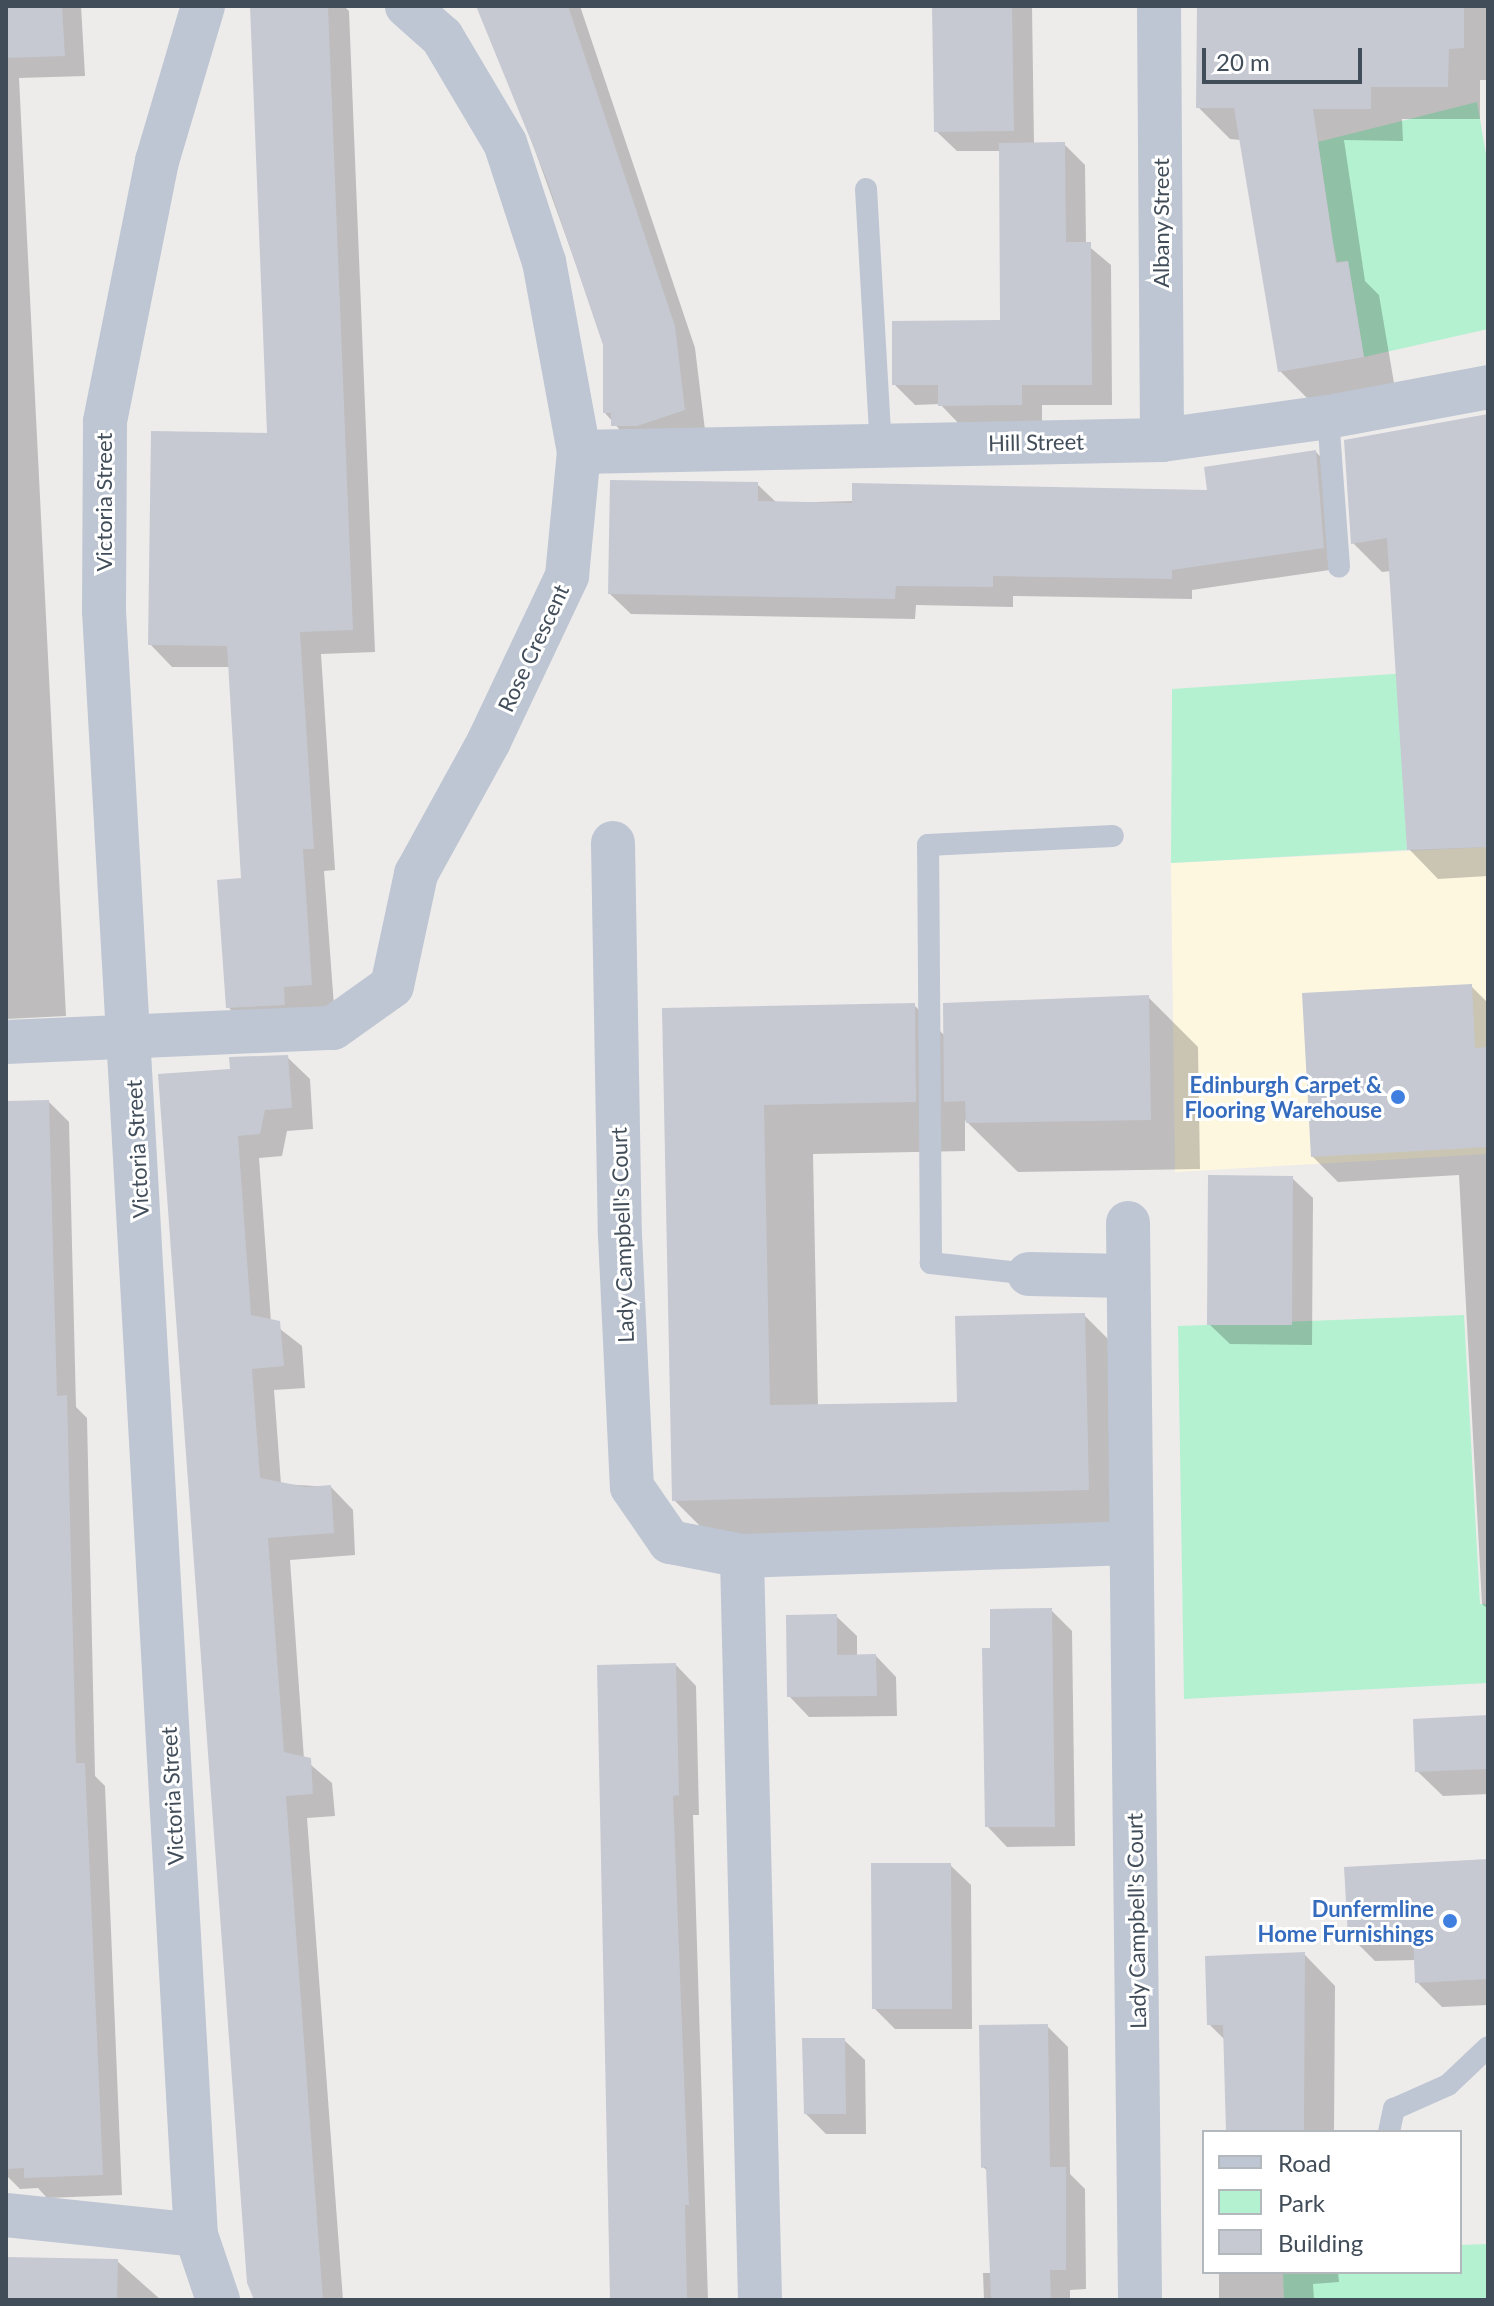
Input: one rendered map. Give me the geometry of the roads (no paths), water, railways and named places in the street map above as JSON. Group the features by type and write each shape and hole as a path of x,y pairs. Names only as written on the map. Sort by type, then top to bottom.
{"street":[{"name":"Victoria Street","path":"203,6 157,161 105,422 104,611 196,2235 218,2300"},
{"name":"Rose Crescent","path":"6,1042 333,1028 392,986 416,874 489,741 567,576 579,452 544,262 505,143 442,37 407,6"},
{"name":"Albany Street","path":"1159,6 1162,440"},
{"name":"Hill Street","path":"579,452 1162,440 1328,417 1488,387"},
{"name":"Lady Campbell's Court","path":"613,843 620,1235 632,1487 670,1542 742,1556 1131,1543"},
{"name":"Lady Campbell's Court","path":"1128,1223 1140,2300"},
{"path":"1029,1274 1128,1276"},
{"path":"742,1556 760,2300"},
{"path":"6,2215 196,2235"}],"lane":[{"path":"866,189 881,446"},
{"path":"1328,417 1339,567"},
{"path":"1029,1274 931,1263 928,845 1113,836"},
{"path":"1389,2130 1394,2109 1448,2085 1488,2047"}],"place":[{"name":"Edinburgh Carpet & Flooring Warehouse","path":"1398,1097"},
{"name":"Dunfermline Home Furnishings","path":"1450,1921"}]}
